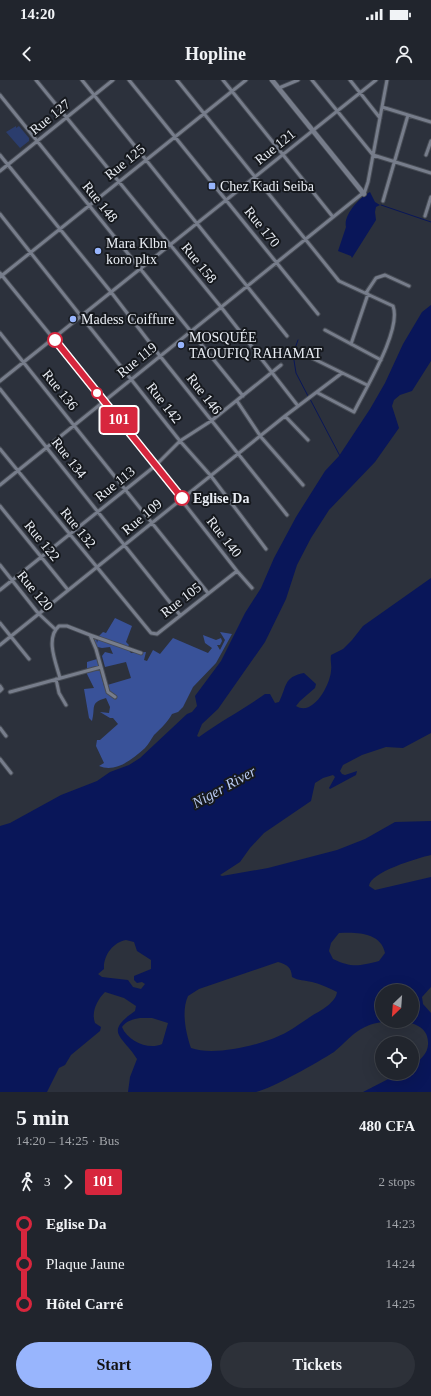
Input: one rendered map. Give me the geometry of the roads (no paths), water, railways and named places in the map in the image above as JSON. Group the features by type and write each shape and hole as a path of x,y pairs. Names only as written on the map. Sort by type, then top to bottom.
{"street":[{"name":"Rue 158","path":"36,80 221,307 272,373 300,405"},
{"path":"82,80 288,336"},
{"name":"Rue 127","path":"0,171 113,80"},
{"name":"Rue 170","path":"129,80 318,314"},
{"path":"177,80 339,281 391,304 394,310 391,335 381,360 350,417"},
{"path":"223,80 333,217"},
{"name":"Rue 125","path":"1,275 246,80"},
{"path":"272,80 363,194"},
{"path":"279,88 298,80"},
{"path":"312,80 373,155 431,173"},
{"path":"350,80 380,118"},
{"name":"Rue 121","path":"0,381 376,80"},
{"path":"363,194 373,155 387,80"},
{"name":"Rue 148","path":"0,96 243,396"},
{"path":"382,107 431,122"},
{"path":"383,201 408,115"},
{"path":"426,156 431,140"},
{"name":"Rue 146","path":"0,155 59,230 111,292 211,421 287,515"},
{"name":"Rue 119","path":"0,485 247,285 363,194"},
{"path":"425,216 431,197"},
{"name":"Rue 142","path":"0,214 180,441 211,476 266,550"},
{"name":"Rue 140","path":"1,275 104,401 236,570 252,588"},
{"path":"351,344 367,294 376,278 385,275 409,286"},
{"path":"326,330 381,360"},
{"name":"Rue 136","path":"0,333 208,593"},
{"path":"312,358 367,385"},
{"name":"Rue 113","path":"0,590 155,466 180,441 211,421 281,365"},
{"name":"Rue 109","path":"0,644 97,568 181,498 261,437 284,416 318,393 342,373"},
{"name":"Rue 134","path":"0,390 180,615"},
{"path":"318,393 354,412"},
{"path":"237,401 261,437 303,485"},
{"path":"284,416 308,440"},
{"name":"Rue 132","path":"0,449 139,621"},
{"name":"Rue 122","path":"0,506 68,590"},
{"name":"Rue 120","path":"0,565 38,613 55,629"},
{"name":"Rue 105","path":"139,621 151,633 156,634 236,570"},
{"path":"0,623 29,659"},
{"path":"66,705 60,693 53,654 53,637 55,629 59,626 67,626 140,653"},
{"path":"90,635 108,692 115,698"},
{"path":"10,692 101,667"},
{"path":"0,728 6,736"},
{"path":"0,759 11,773"}],"water":[{"path":"370,192 375,202 380,205 376,207 376,220 352,258 351,256 338,251 346,227 347,217 357,202"},
{"name":"Niger River","path":"431,305 431,361 412,391 400,395 394,400 392,406 399,428 375,462 329,510 311,538 297,565 286,599 265,642 218,709 202,724 197,736 199,737 265,694 270,694 275,703 279,702 289,680 292,677 304,673 316,684 315,688 296,706 302,708 308,707 314,703 320,698 328,684 331,669 331,655 343,649 363,626 431,578 431,733 403,748 386,747 362,755 343,765 340,771 342,774 345,775 357,771 356,775 330,789 329,788 335,777 333,775 323,778 315,783 311,801 264,833 250,848 240,862 220,875 222,876 268,868 337,850 365,839 395,822 431,821 431,855 406,862 386,871 371,881 369,886 375,890 431,877 431,987 422,997 423,1004 431,1013 431,1092 363,1092 386,1080 419,1080 419,1060 427,1050 428,1046 426,1034 419,1026 419,984 375,984 375,1024 361,1029 334,1052 264,1090 256,1092 128,1092 130,1077 137,1059 122,1040 118,1030 125,1018 135,1011 136,1006 124,998 105,992 97,1002 94,1010 95,1023 101,1027 100,1031 71,1055 65,1065 59,1068 47,1092 0,1092 0,826 10,823 61,795 97,781 110,772 129,765 140,758 187,714 192,712 197,706 195,696 221,661 245,613 261,588 274,558 296,517 325,471 339,456 385,383 403,344 422,312","holes":["339,933 367,935 379,941 383,946 385,953 379,961 361,965 351,965 333,959 329,951 331,943","126,940 134,942 137,951 151,960 151,969 134,976 134,980 137,983 142,982 145,984 141,989 133,987 128,980 102,977 98,974 104,969 105,959 113,947 121,941","278,962 288,967 291,971 292,977 328,988 337,992 336,996 328,1005 290,1030 267,1041 226,1050 213,1051 191,1048 187,1036 185,1015 188,996 199,989","152,1018 168,1023 162,1044 157,1046 145,1045 134,1041 122,1027 135,1019"]}],"waterway":[{"path":"381,205 431,222"},
{"path":"298,340 293,354 296,373 308,396"},
{"path":"310,399 340,456"}],"place":[{"name":"Chez Kadi Seiba","path":"212,186"},
{"name":"Mara Klbn koro pltx","path":"98,251"},
{"name":"Madess Coiffure","path":"73,319"},
{"name":"MOSQUÉE TAOUFIQ RAHAMAT","path":"181,345"},
{"name":"Eglise Da","path":"182,498"}]}
